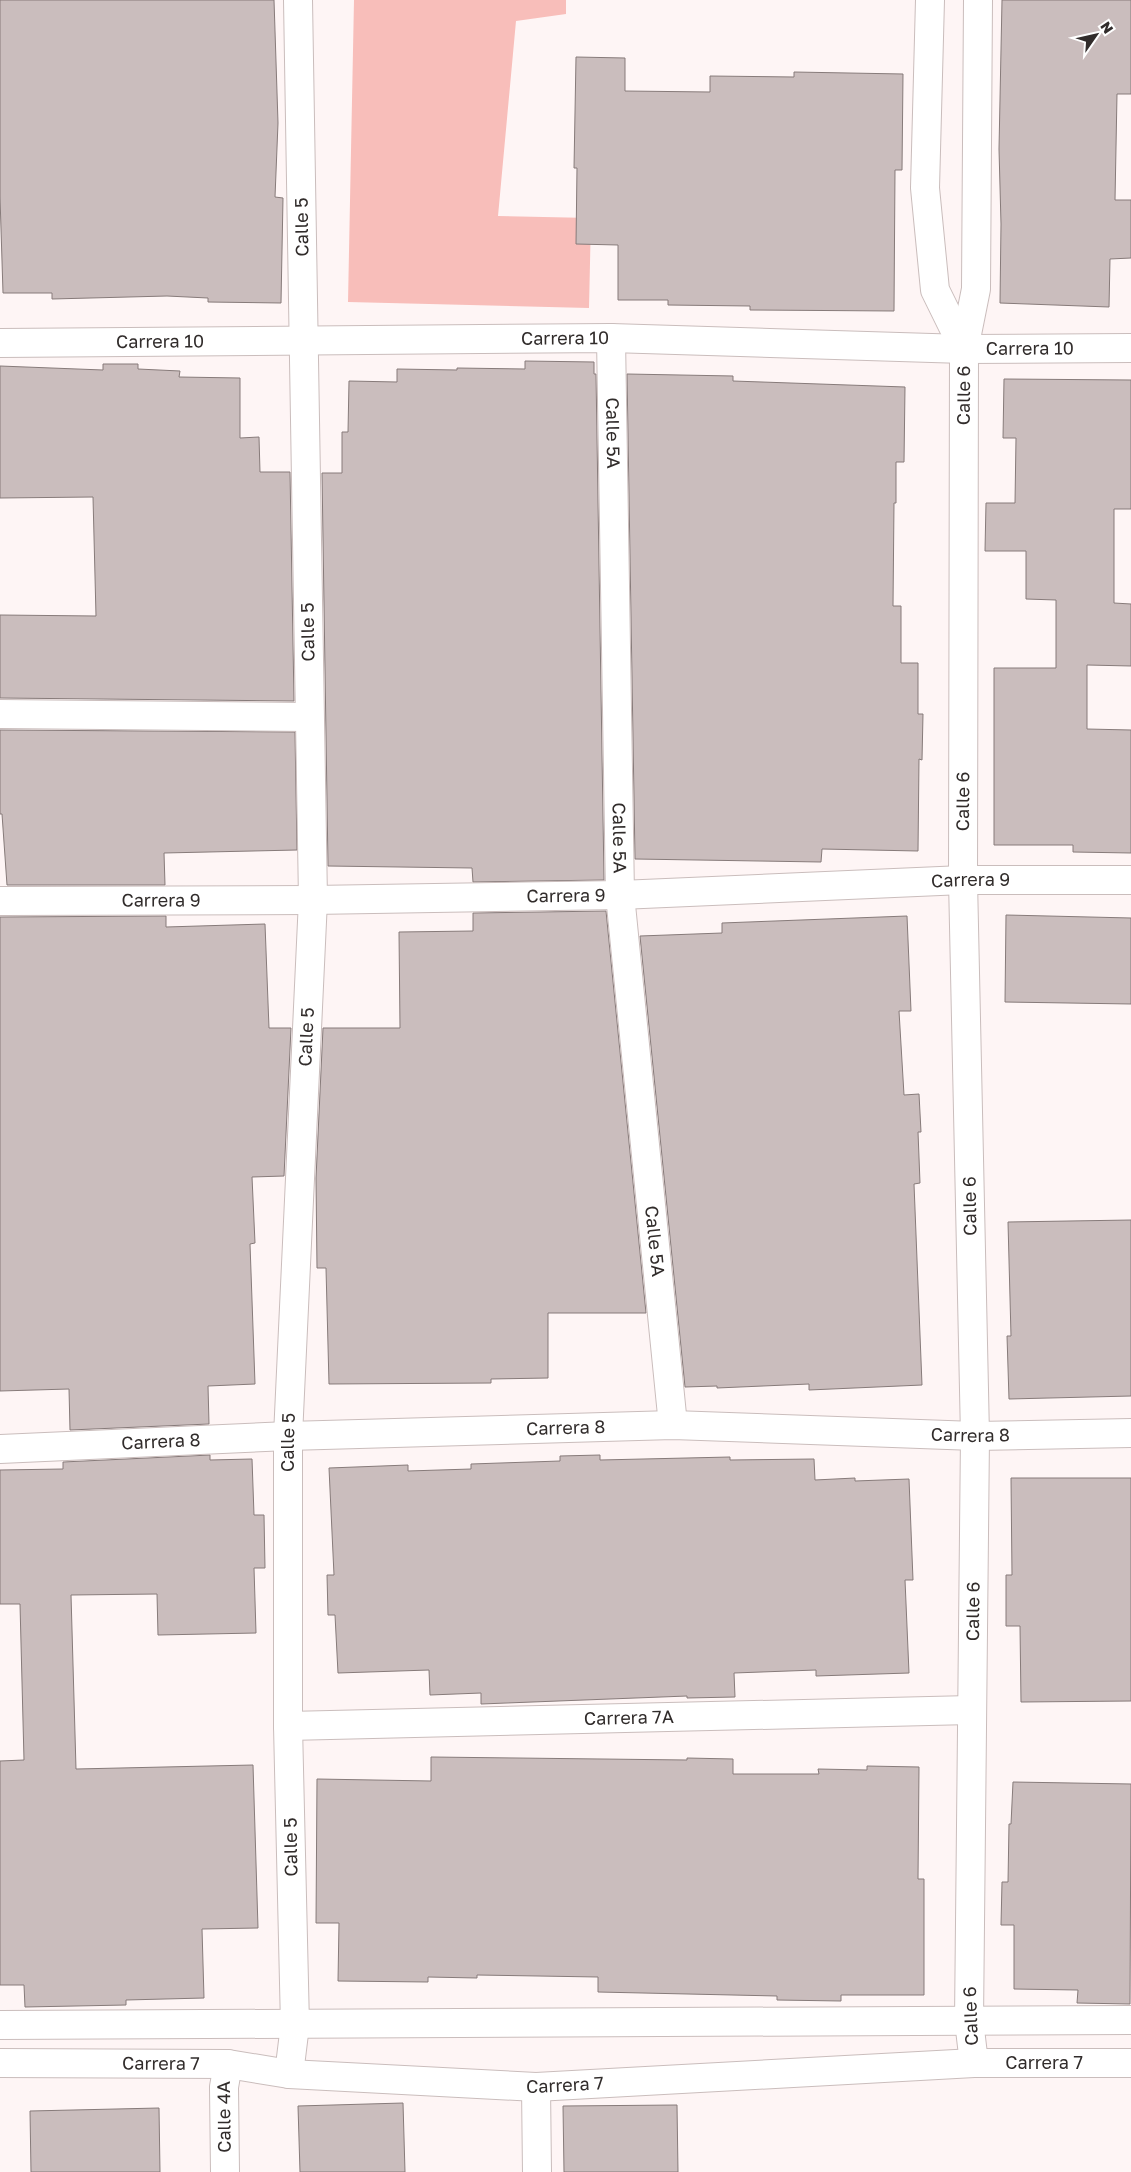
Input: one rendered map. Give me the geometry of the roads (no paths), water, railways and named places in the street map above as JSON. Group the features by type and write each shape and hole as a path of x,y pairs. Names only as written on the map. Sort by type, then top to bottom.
{"street":[{"name":"Calle 5","path":"289,2074 295,2025 288,1726 288,1436 313,900 298,0"},
{"name":"Calle 6","path":"930,0 925,188 935,290 964,349"},
{"name":"Calle 6","path":"974,2063 969,2020 975,1436 963,880 964,349 976,289 978,0"},
{"name":"Carrera 10","path":"0,343 611,338 964,349 1131,348"},
{"name":"Calle 5A","path":"611,338 620,895 673,1425"},
{"path":"0,714 309,717"},
{"name":"Carrera 9","path":"0,901 313,900 620,895 963,880 1131,880"},
{"name":"Carrera 8","path":"0,1449 288,1436 673,1425 975,1436 1131,1433"},
{"name":"Carrera 7A","path":"288,1726 971,1710"},
{"path":"0,2025 1131,2020"},
{"name":"Carrera 7","path":"0,2063 228,2064 289,2074 536,2087 974,2063 1131,2063"},
{"name":"Calle 4A","path":"225,2172 224,2087 228,2064"},
{"path":"536,2087 537,2172"}]}
